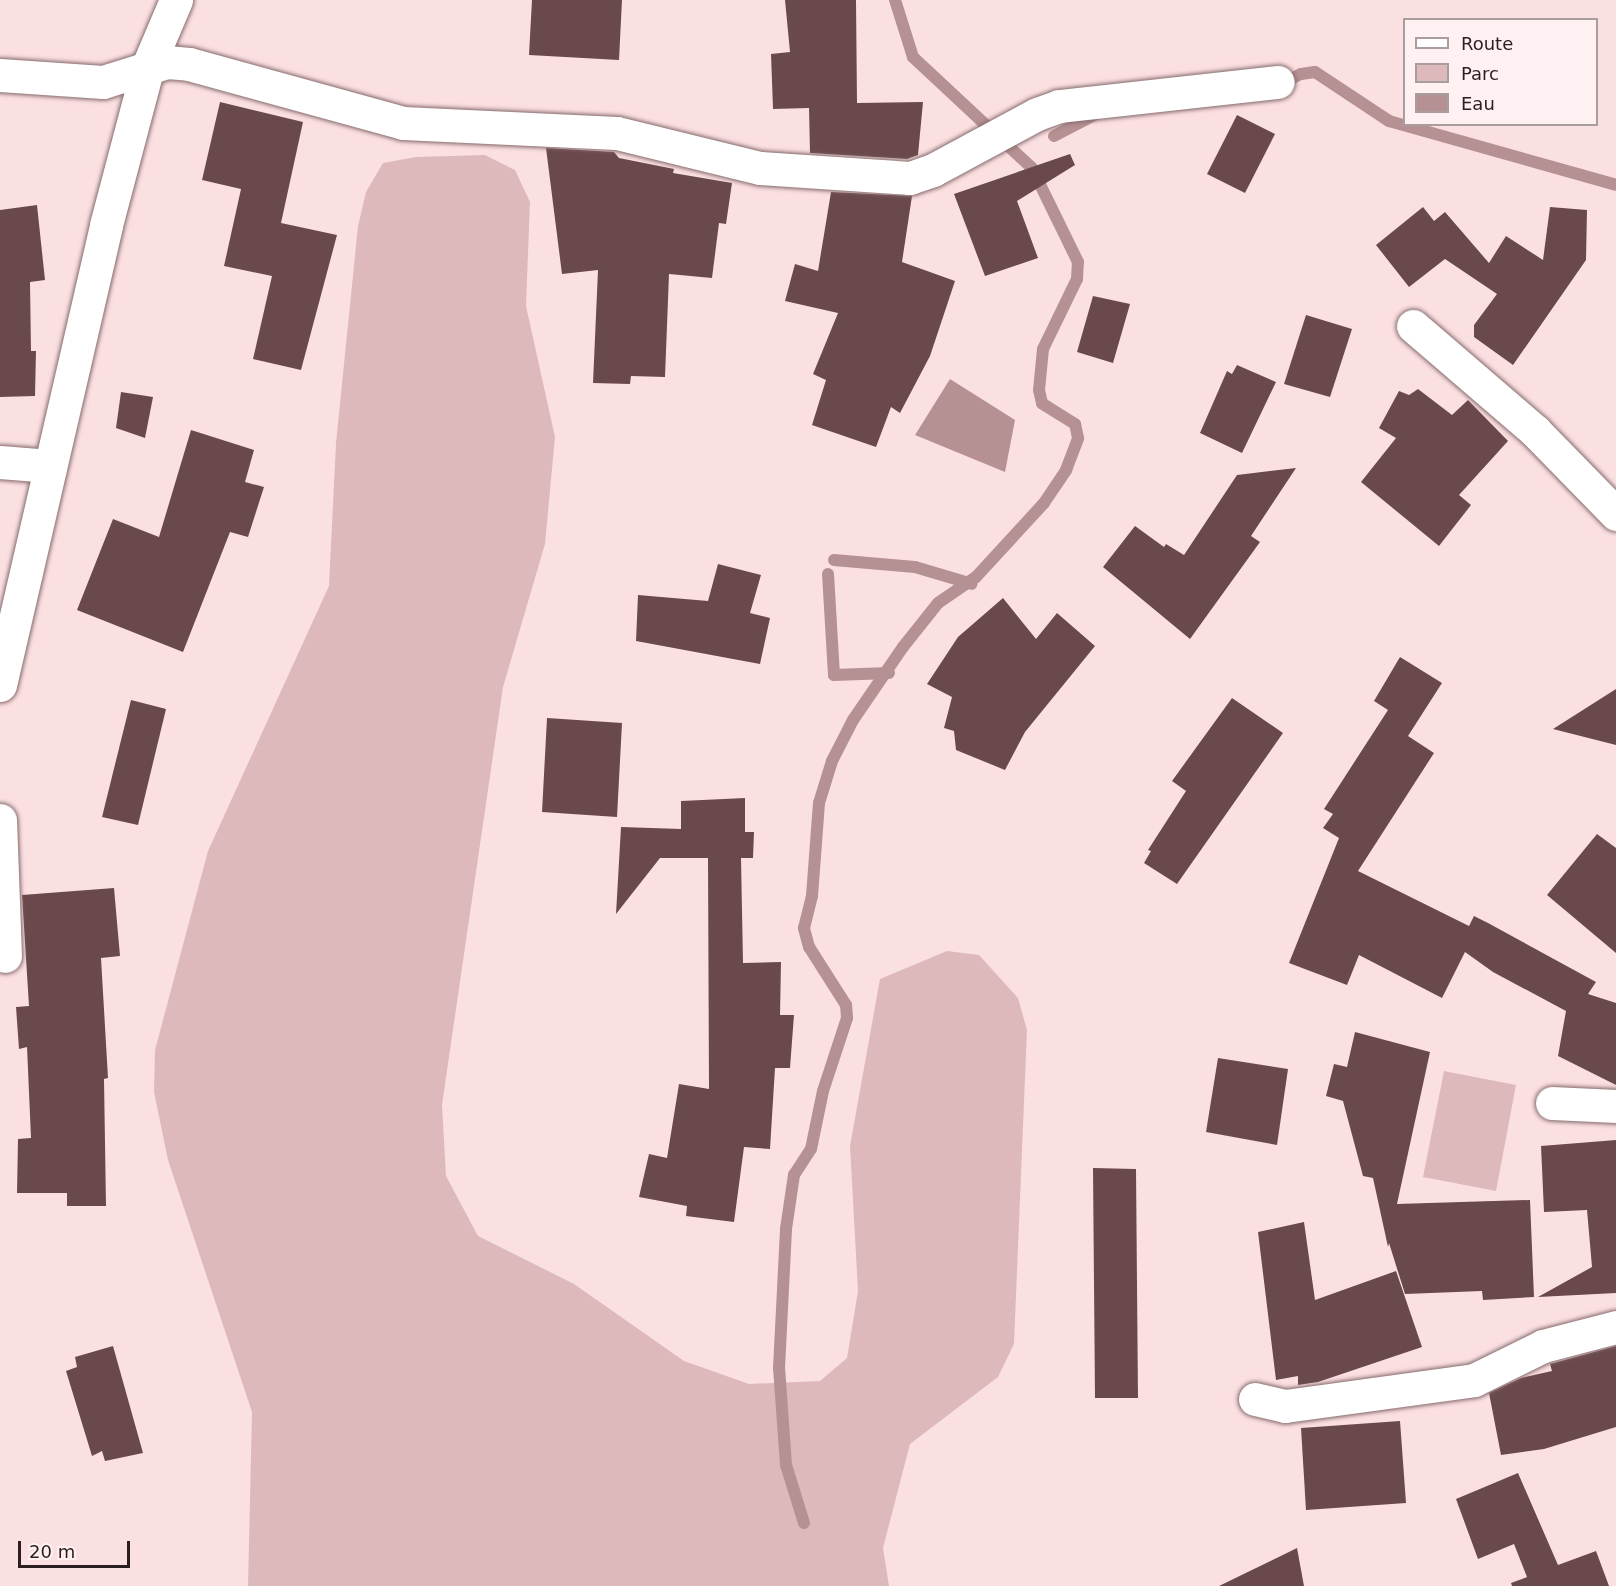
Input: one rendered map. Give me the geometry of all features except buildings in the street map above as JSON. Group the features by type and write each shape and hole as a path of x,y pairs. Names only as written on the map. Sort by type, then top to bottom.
{"street":[{"path":"0,685 106,225 148,66 176,0"},
{"path":"0,75 104,82 148,66 167,62 189,64 403,123 617,133 760,168 910,178 1036,114 1085,102 1278,82"},
{"path":"1413,326 1534,431 1616,514"},
{"path":"0,462 50,466"},
{"path":"0,820 5,956"},
{"path":"1552,1103 1616,1106"},
{"path":"1255,1399 1285,1406 1474,1380 1543,1346 1616,1327"}],"green space":[{"path":"485,155 515,170 530,202 526,306 555,437 545,544 503,687 442,1105 446,1176 478,1236 574,1284 684,1361 749,1384 820,1381 847,1358 858,1291 850,1146 880,979 947,951 979,955 1018,998 1027,1030 1014,1344 998,1377 910,1444 883,1548 889,1586 248,1586 252,1412 168,1160 154,1092 155,1050 208,851 329,586 336,443 358,226 366,192 383,163 416,157"},
{"path":"1444,1071 1516,1085 1496,1191 1423,1177"}],"water":[{"path":"950,379 1015,420 1005,472 915,435"}],"waterway":[{"path":"804,1523 786,1465 779,1368 786,1229 794,1175 811,1149 823,1091 847,1018 846,1005 809,947 804,928 812,896 819,803 832,761 853,720 903,647 938,603 976,577 1044,503 1066,470 1078,438 1075,424 1042,403 1039,390 1043,349 1077,279 1078,262 1032,168 913,57 895,0"},
{"path":"1281,84 1301,74 1315,72 1389,121 1403,125"},
{"path":"1054,136 1094,115"},
{"path":"1407,126 1616,185"},
{"path":"834,560 915,567 972,584"},
{"path":"828,574 834,675 889,673"}]}
